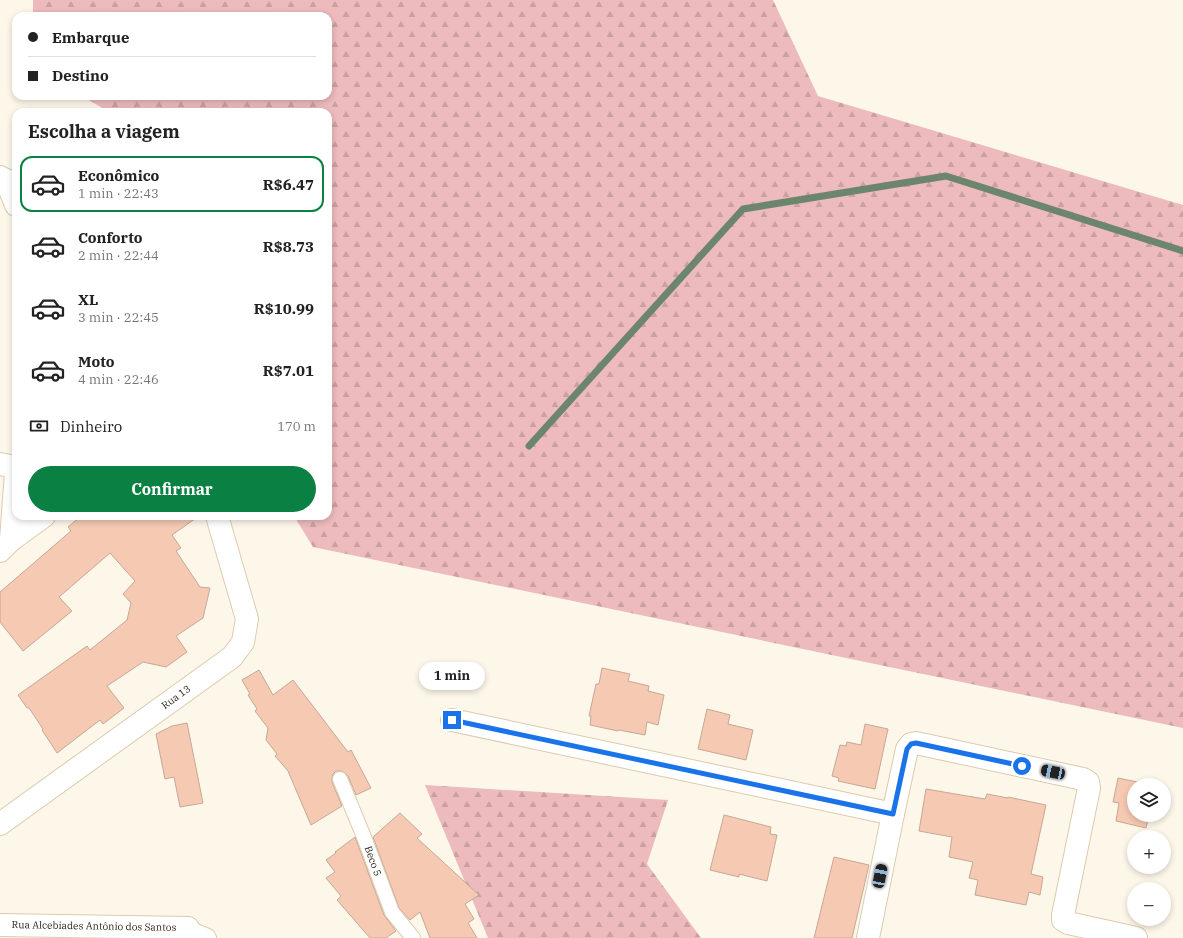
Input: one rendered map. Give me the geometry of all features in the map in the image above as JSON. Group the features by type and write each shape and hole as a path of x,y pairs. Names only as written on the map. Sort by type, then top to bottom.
{"street":[{"path":"0,177 6,180 12,196"},
{"path":"0,464 12,466"},
{"path":"6,545 12,501"},
{"path":"6,545 39,520"},
{"name":"Rua 13","path":"0,824 232,656 243,642 247,619 218,520"},
{"path":"452,720 893,814"},
{"path":"868,938 907,749 911,744 916,743 1083,779 1088,782 1089,788 1063,920 1068,923 1136,938"},
{"name":"Rua Alcebiades Antônio dos Santos","path":"0,925 188,928"}],"lane":[{"name":"Beco 5","path":"340,779 364,836 392,912 413,938"},
{"path":"188,928 208,936 209,938"}],"green space":[{"path":"33,0 773,0 818,96 1183,205 1183,728 313,547 296,520 332,520 332,108 102,108 89,100 332,100 332,12 33,12"},
{"path":"425,785 668,800 647,864 701,938 488,938"}],"building":[{"path":"76,520 193,520 172,535 181,548 176,551 200,587 210,588 203,618 176,636 187,652 166,667 143,662 107,686 124,708 103,724 100,720 57,753 29,708 27,708 18,695 87,646 90,650 127,620 131,603 123,594 135,581 110,553 59,597 72,611 23,651 0,622 0,592 71,531 68,527"},
{"path":"602,668 630,674 628,681 649,686 648,691 664,695 658,725 647,722 645,735 590,725 591,716 589,716 596,684 599,684"},
{"path":"259,670 273,695 293,680 348,752 351,750 371,788 356,795 348,776 341,771 336,771 333,774 332,782 342,806 311,825 288,771 275,756 277,754 266,740 268,728 255,711 257,709 248,695 250,694 242,680"},
{"path":"707,709 730,715 728,724 753,730 746,760 698,749"},
{"path":"187,723 203,803 180,807 174,777 165,779 156,734 172,726"},
{"path":"865,724 888,729 875,789 838,781 839,778 832,776 840,745 846,746 847,742 861,745"},
{"path":"1118,778 1127,780 1127,822 1147,822 1146,828 1116,821 1119,803 1113,802"},
{"path":"926,789 985,799 987,794 1046,805 1031,874 1043,877 1040,895 1029,892 1026,905 975,895 978,880 969,878 973,862 949,857 952,837 919,831"},
{"path":"400,813 422,834 417,838 479,895 465,904 474,919 468,923 477,938 430,938 420,912 410,920 399,908 373,837"},
{"path":"724,815 771,827 770,834 777,835 767,881 739,874 739,877 710,870"},
{"path":"355,837 384,915 396,931 386,938 370,938 337,900 341,896 326,878 335,872 326,860"},
{"path":"834,857 869,865 852,938 814,938"}],"waterway":[{"path":"529,446 743,209 946,176 1183,251"}],"route":[{"path":"452,720 893,814 907,749 911,744 916,743 1022,766"}]}
